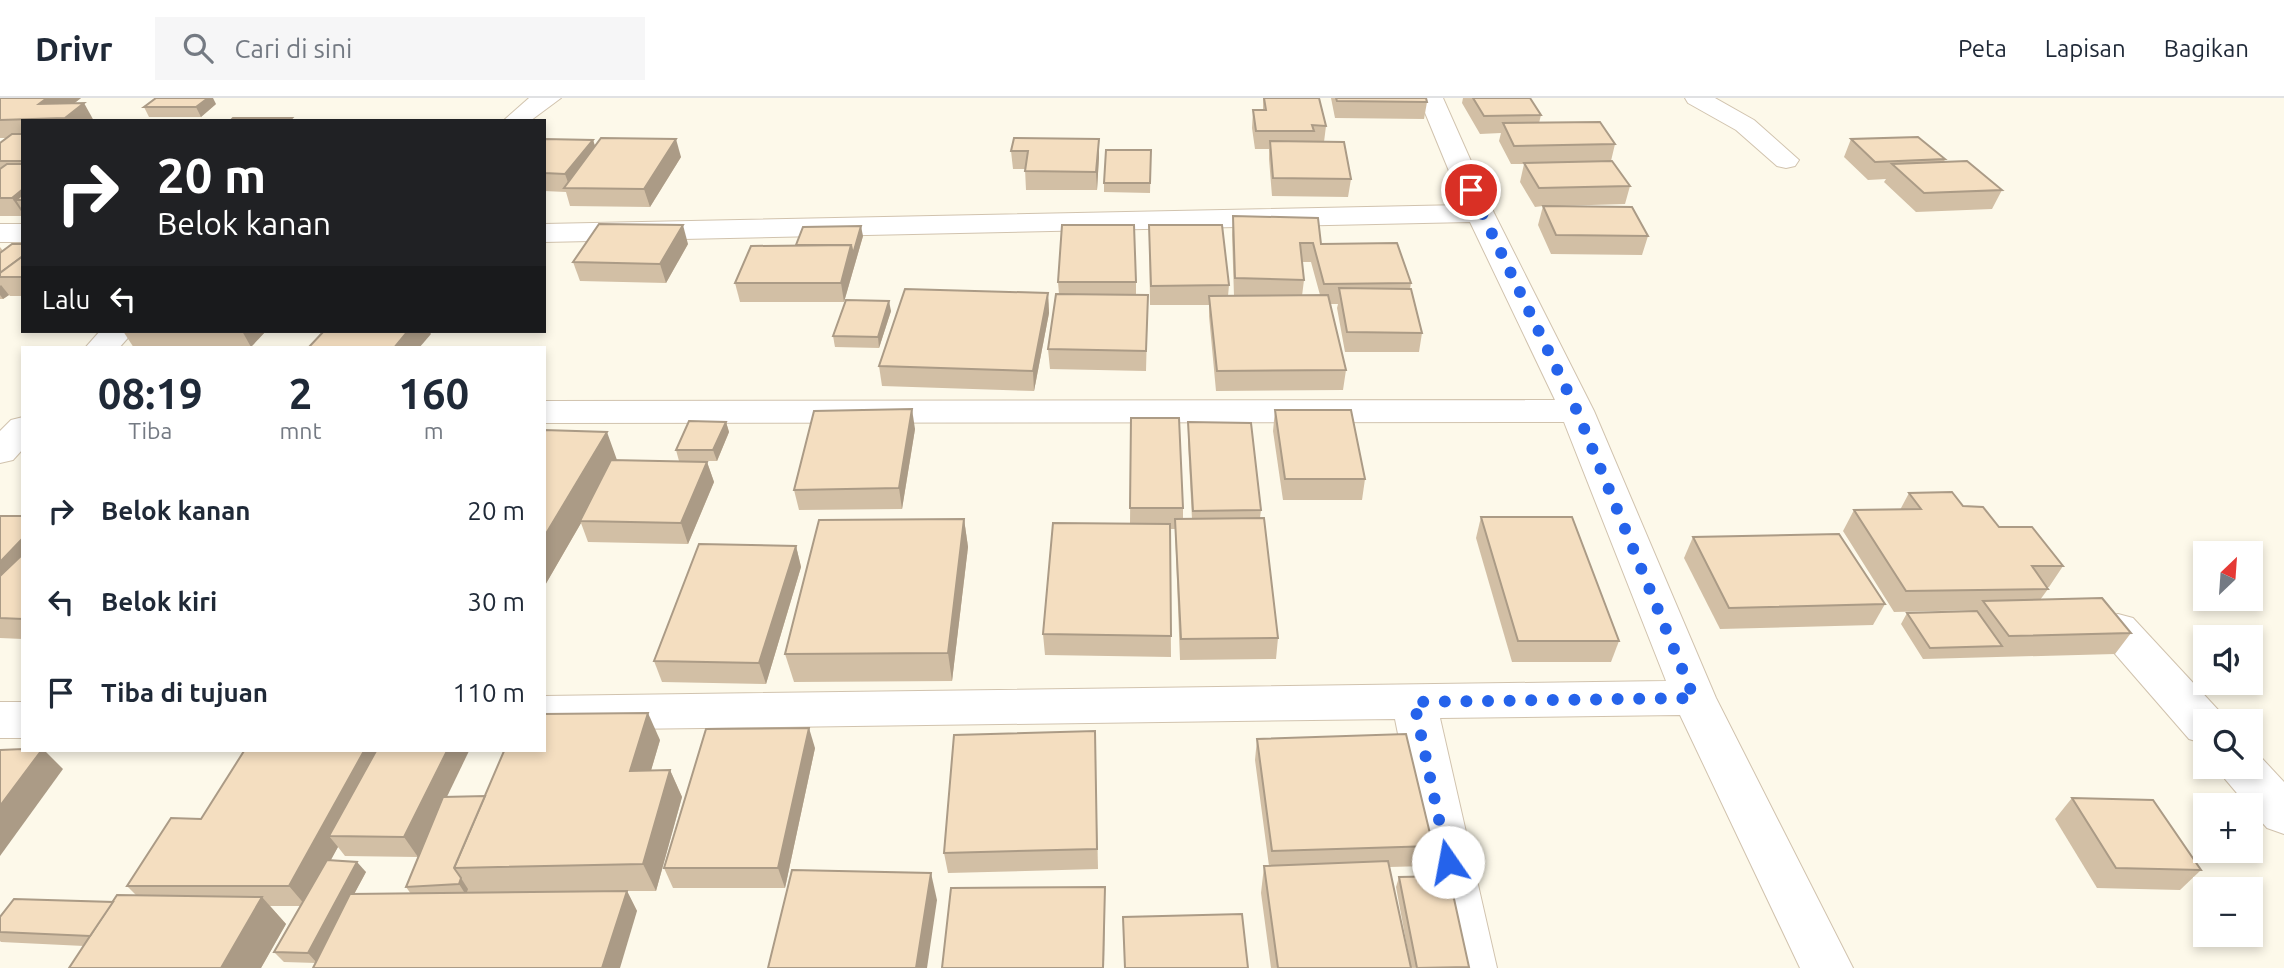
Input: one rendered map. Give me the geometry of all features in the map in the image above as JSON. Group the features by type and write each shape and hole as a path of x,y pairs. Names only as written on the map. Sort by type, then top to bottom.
{"street":[{"path":"517,119 531,106 548,98"},
{"path":"1431,98 1480,213 1577,411 1694,698 1827,968"},
{"path":"1697,98 1745,125 1786,160"},
{"path":"546,233 1480,213"},
{"path":"0,233 21,233"},
{"path":"102,346 116,333"},
{"path":"546,412 1577,411"},
{"path":"0,452 21,430"},
{"path":"2118,629 2193,713"},
{"path":"546,713 1694,698"},
{"path":"1414,702 1471,968"},
{"path":"0,720 21,720"},
{"path":"2253,779 2284,814"}],"building":[{"path":"0,98 47,98 39,104 84,103 65,118 0,120"},
{"path":"156,98 208,98 196,107 144,107"},
{"path":"1264,98 1319,98 1326,126 1312,125 1314,131 1256,131 1253,110 1266,110"},
{"path":"1336,98 1426,98 1427,102 1337,101"},
{"path":"1473,98 1530,98 1541,115 1484,116"},
{"path":"233,118 292,118 291,119"},
{"path":"1600,122 1615,144 1514,146 1503,123"},
{"path":"12,134 21,134 21,161 0,161 0,143"},
{"path":"1918,137 1945,159 1875,162 1851,139"},
{"path":"601,138 676,139 644,189 564,188"},
{"path":"1014,138 1099,139 1096,172 1025,171 1028,151 1011,151"},
{"path":"546,139 593,140 565,174 546,173"},
{"path":"1270,141 1344,142 1351,179 1273,178"},
{"path":"1106,150 1151,150 1150,183 1104,183"},
{"path":"1612,161 1630,186 1539,188 1524,163"},
{"path":"1967,161 2002,190 1924,193 1892,164"},
{"path":"7,164 21,164 21,191 12,198 0,198 0,169"},
{"path":"1543,206 1632,207 1648,236 1556,235"},
{"path":"1233,216 1318,218 1321,244 1397,243 1411,283 1324,284 1313,243 1300,243 1304,280 1235,278"},
{"path":"599,224 683,225 660,264 573,262"},
{"path":"1062,225 1134,225 1136,282 1058,282"},
{"path":"1149,225 1222,225 1229,285 1151,286"},
{"path":"861,226 853,254 851,245 796,245 803,227"},
{"path":"12,244 21,244 21,257 0,273 0,253"},
{"path":"851,245 841,283 735,283 751,246"},
{"path":"21,257 21,277 0,277 0,273"},
{"path":"1339,288 1411,289 1422,333 1347,332"},
{"path":"905,289 1048,293 1033,371 879,366"},
{"path":"1056,294 1148,295 1146,351 1048,349"},
{"path":"1328,295 1346,370 1217,371 1209,296"},
{"path":"846,300 889,301 878,337 833,336"},
{"path":"322,333 406,333 396,346 310,346"},
{"path":"912,409 899,488 794,490 814,411"},
{"path":"1275,410 1351,410 1365,479 1285,479"},
{"path":"1131,418 1179,418 1183,508 1130,508"},
{"path":"689,421 726,422 713,450 676,450"},
{"path":"1188,422 1251,423 1261,510 1193,511"},
{"path":"546,430 607,432 546,534"},
{"path":"611,460 707,462 681,523 580,521"},
{"path":"1952,492 1963,506 1983,507 1999,527 2032,527 2063,566 2032,566 2048,589 1906,591 1854,510 1921,509 1909,493"},
{"path":"0,516 21,516 21,540 0,562"},
{"path":"1481,517 1572,517 1619,641 1518,641"},
{"path":"1264,518 1278,638 1181,639 1175,519"},
{"path":"964,519 948,653 785,654 819,520"},
{"path":"1053,523 1170,524 1171,636 1043,634"},
{"path":"1839,534 1885,604 1729,608 1693,537"},
{"path":"699,544 796,546 759,663 654,661"},
{"path":"21,556 21,619 0,618 0,576"},
{"path":"2102,598 2131,633 2009,636 1983,601"},
{"path":"1977,611 2002,646 1930,648 1907,613"},
{"path":"648,713 630,771 670,770 643,864 454,868 504,752 546,752 546,714"},
{"path":"809,728 778,868 664,868 706,729"},
{"path":"1095,731 1097,849 944,853 954,735"},
{"path":"1406,734 1433,846 1272,851 1257,739"},
{"path":"0,750 40,752 0,806"},
{"path":"243,752 363,752 289,886 127,886 171,818 201,819"},
{"path":"375,752 446,752 404,837 329,836"},
{"path":"485,796 454,868 461,878 459,884 406,887 443,797"},
{"path":"2072,798 2153,800 2193,858 2193,863 2196,863 2201,870 2116,868"},
{"path":"327,860 357,862 308,953 274,952"},
{"path":"1388,861 1411,968 1278,968 1264,866"},
{"path":"792,870 931,873 916,968 768,968"},
{"path":"1449,876 1469,967 1417,968 1399,877"},
{"path":"1105,887 1103,968 942,968 951,888"},
{"path":"627,891 602,968 313,968 350,894"},
{"path":"117,895 262,897 221,968 69,968"},
{"path":"14,899 113,902 90,936 0,932 0,917"},
{"path":"1242,914 1248,968 1125,968 1123,917"}],"route":[{"path":"1448,862 1414,702 1694,698 1577,411 1471,190"}]}
